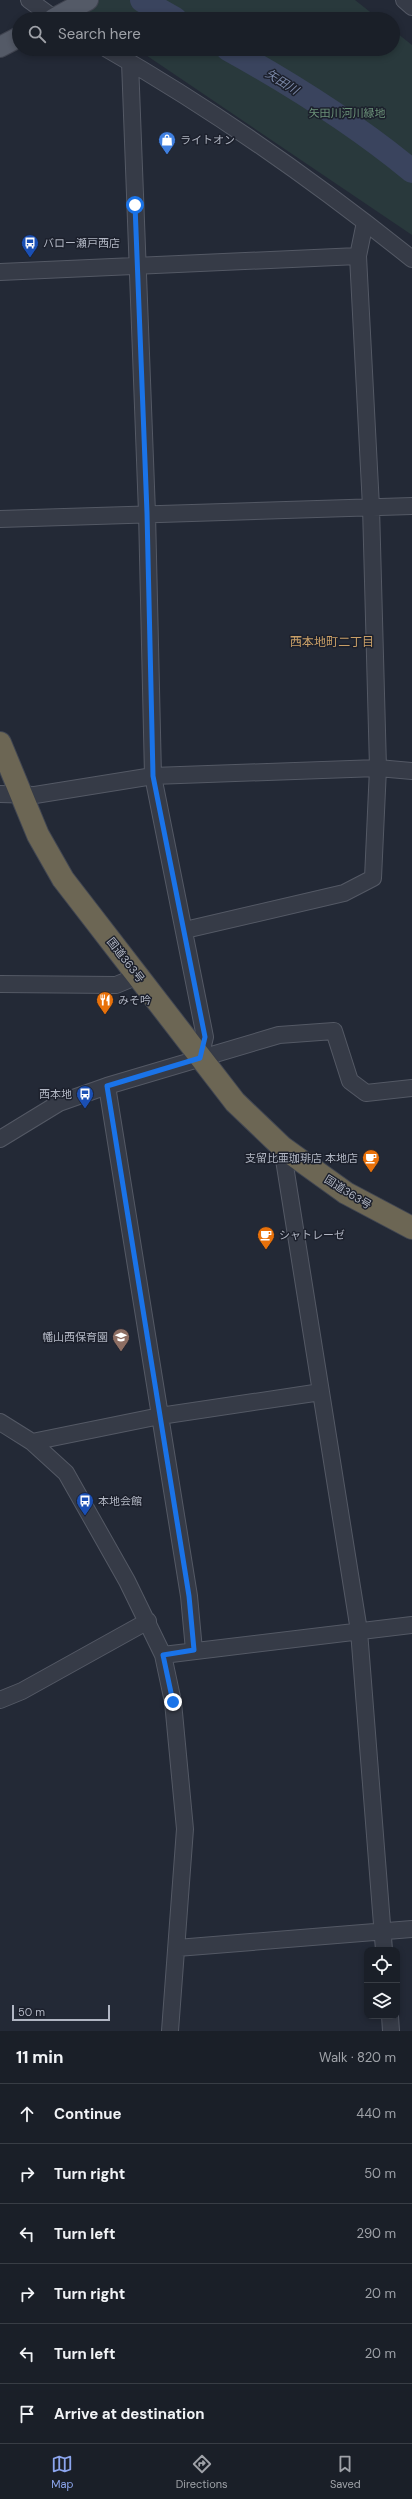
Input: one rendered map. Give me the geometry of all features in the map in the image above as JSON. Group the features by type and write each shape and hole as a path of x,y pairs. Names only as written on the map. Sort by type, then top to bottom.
{"highway":[{"name":"国道363号","path":"0,743 38,835 63,879 235,1102 282,1147 346,1193 412,1228"}],"main road":[{"path":"66,12 88,0"},
{"path":"0,47 12,41"}],"street":[{"path":"29,0 49,12"},
{"path":"404,0 412,7"},
{"path":"119,56 217,117 366,222 412,259"},
{"path":"130,62 147,513 153,776 185,930 205,1037 200,1058"},
{"path":"185,930 344,893 373,878 378,768 371,507 358,256 366,222"},
{"path":"0,272 358,256"},
{"path":"0,519 147,513 412,506"},
{"path":"0,794 35,795 153,776 378,768 412,771"},
{"path":"0,984 116,985 138,976"},
{"path":"0,1139 59,1103 107,1086 279,1034 334,1031 350,1082 366,1093 412,1088"},
{"path":"107,1086 189,1596 194,1650"},
{"path":"282,1147 359,1632 384,1947"},
{"path":"32,1442 160,1416 321,1392"},
{"path":"0,1422 32,1442 66,1473 78,1490 148,1621 163,1655 173,1702 185,1829 178,1948 170,2031"},
{"path":"0,1700 22,1691 148,1621"},
{"path":"163,1655 194,1650 412,1625"},
{"path":"178,1948 412,1929"},
{"path":"390,2019 391,2031"}],"green space":[{"path":"69,0 355,0 370,12 86,12"},
{"name":"矢田川河川緑地","path":"400,36 412,45 412,235 147,56 400,56"}],"waterway":[{"name":"矢田川","path":"142,0 163,12"},
{"name":"矢田川","path":"240,56 346,121 412,171"}],"place":[{"name":"ライトオン","path":"167,155"},
{"name":"バロー瀬戸西店","path":"30,258"},
{"name":"みそ吟","path":"105,1015"},
{"name":"西本地","path":"85,1109"},
{"name":"支留比亜珈琲店 本地店","path":"371,1173"},
{"name":"シャトレーゼ","path":"266,1250"},
{"name":"幡山西保育園","path":"121,1352"},
{"name":"本地会館","path":"85,1516"}],"district":[{"name":"西本地町二丁目","path":"332,642"}],"route":[{"path":"135,205 147,513 153,776 185,930 205,1037 200,1058 107,1086 189,1596 194,1650 163,1655 173,1702"}]}
